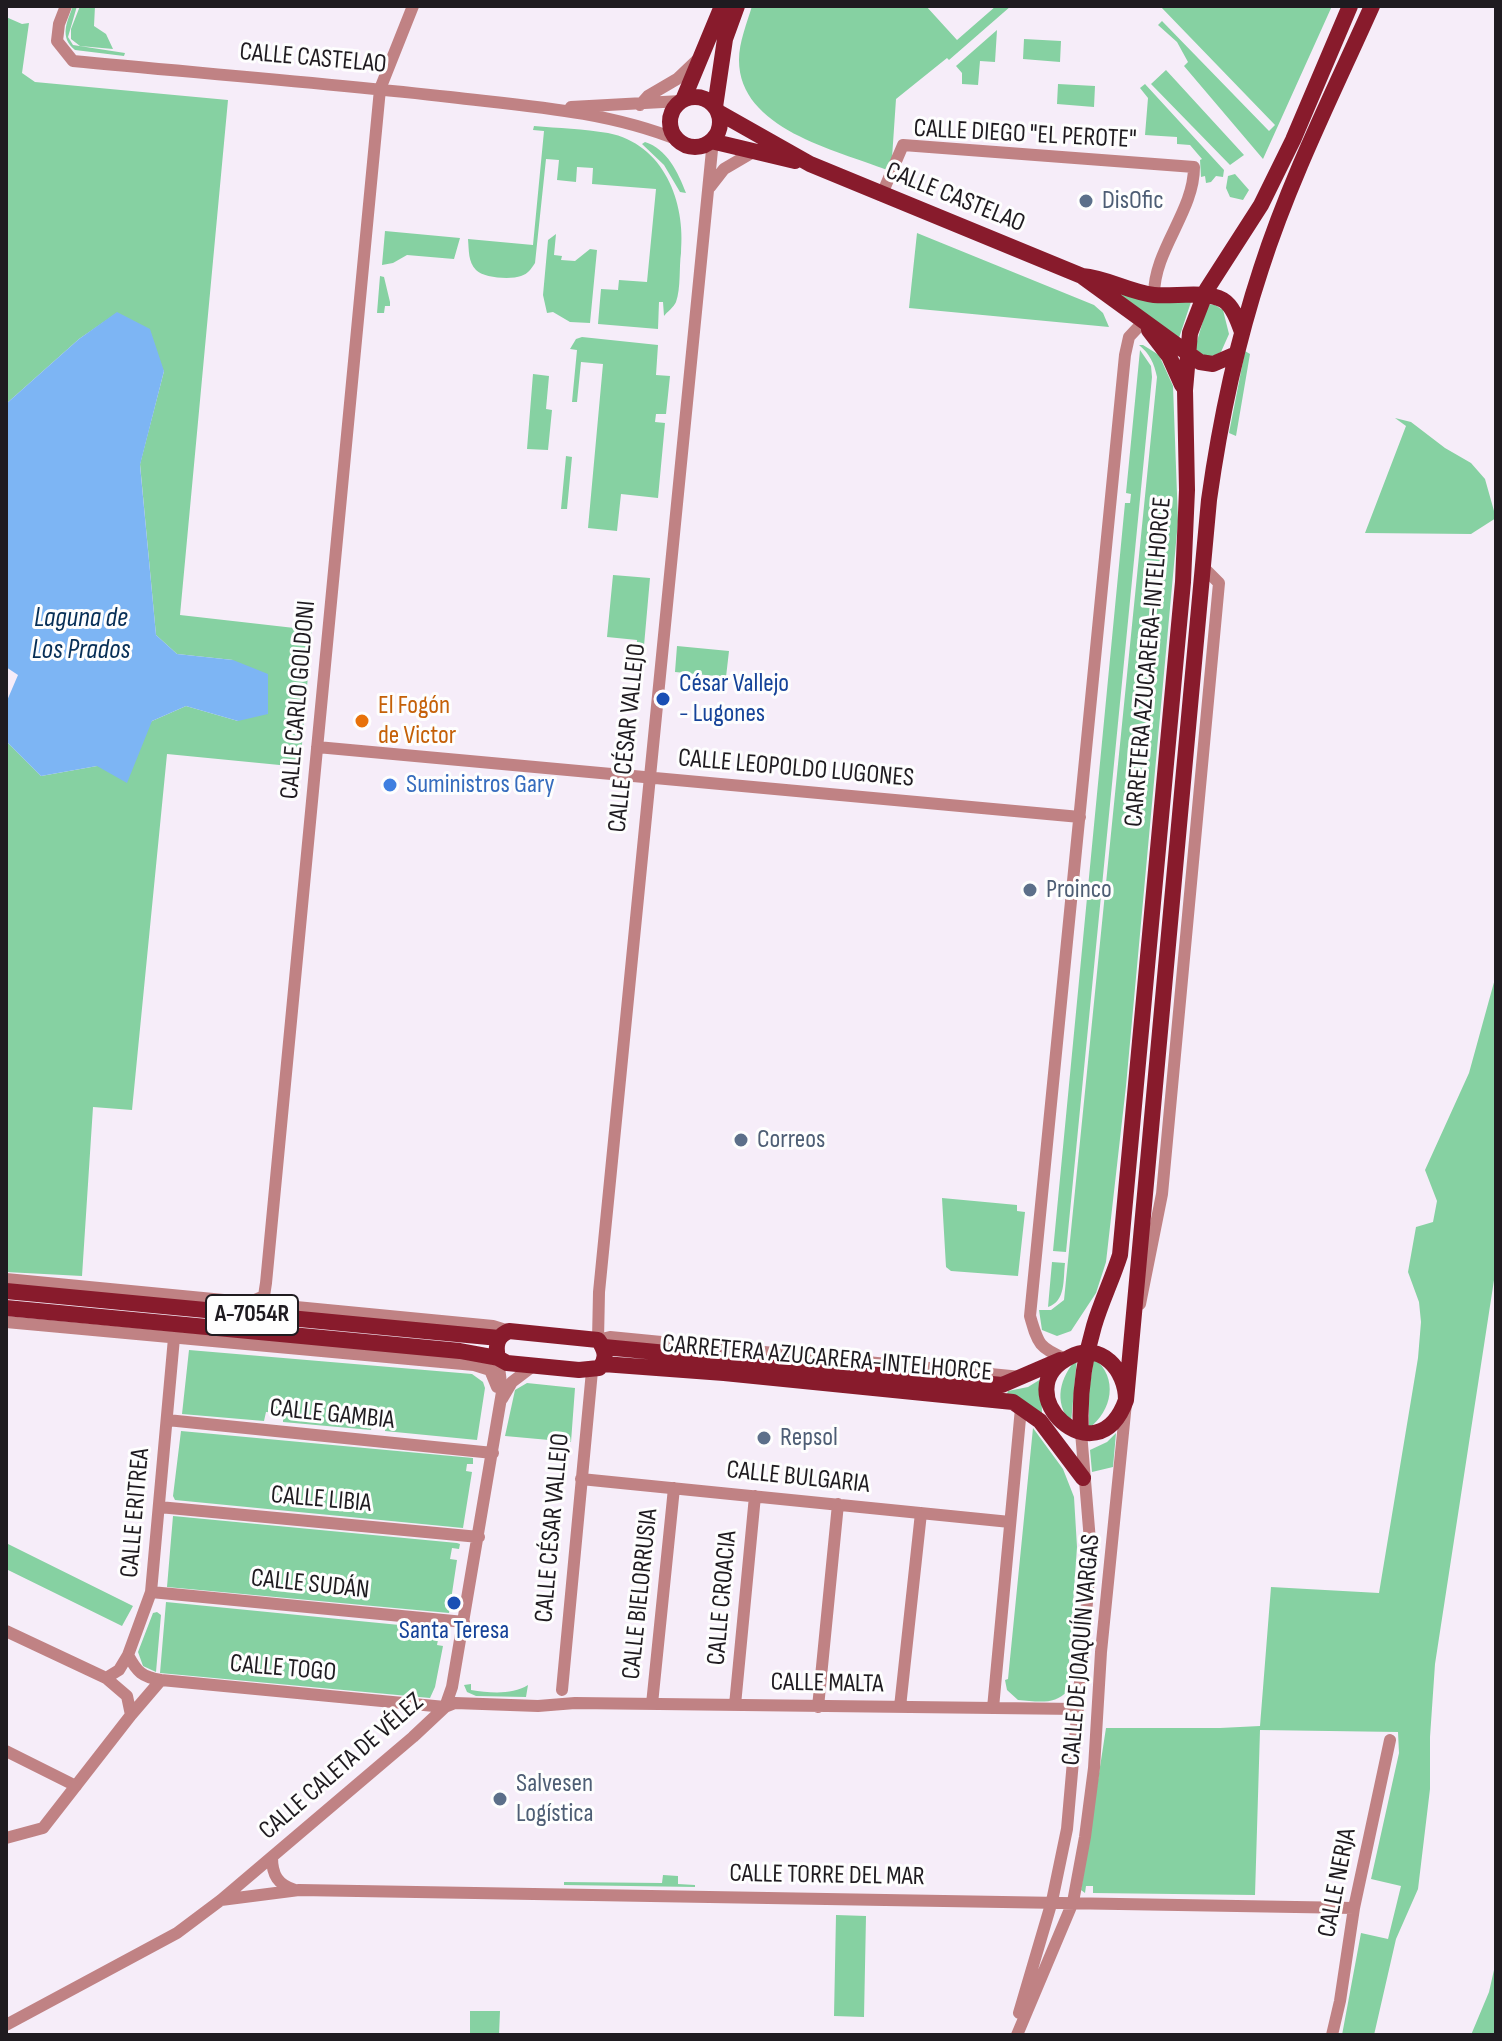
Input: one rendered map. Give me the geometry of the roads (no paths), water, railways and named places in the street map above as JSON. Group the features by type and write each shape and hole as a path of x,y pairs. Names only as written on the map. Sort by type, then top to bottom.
{"main road":[{"path":"722,6 703,55 682,101 673,111 670,123 678,140 693,147 710,142 718,133 720,122 717,109 725,39 737,6"},
{"name":"CARRETERA AZUCARERA-INTELHORCE","path":"1040,1421 1062,1424 1081,1432 1079,1411 1087,1353 1120,1255 1183,582 1187,502 1185,390 1190,333 1203,296 1261,205 1293,140 1350,6"},
{"name":"CARRETERA AZUCARERA-INTELHORCE","path":"1126,1400 1218,438 1236,354 1261,268 1285,202 1372,6"},
{"path":"682,101 689,97 704,98 717,109"},
{"name":"CALLE CASTELAO","path":"717,109 810,164 1082,276 1187,351"},
{"name":"CALLE CASTELAO","path":"710,142 810,164"},
{"path":"1175,295 1218,271"},
{"name":"CALLE CASTELAO","path":"1082,276 1103,278 1131,290 1154,295 1203,296"},
{"path":"1203,296 1222,299 1230,306 1242,332"},
{"path":"1143,322 1169,356 1185,390"},
{"path":"1187,351 1200,362 1213,364 1236,354"},
{"name":"A-7054R","path":"6,1291 504,1334 599,1355"},
{"name":"A-7054R","path":"6,1308 475,1354 533,1366 599,1355"},
{"path":"498,1358 496,1347 504,1334"},
{"path":"1081,1432 1093,1432 1115,1421 1126,1400 1126,1386 1113,1362 1101,1355 1087,1353"},
{"name":"CARRETERA AZUCARERA-INTELHORCE","path":"599,1355 1002,1385 1024,1378 1050,1363 1087,1353"},
{"name":"CARRETERA AZUCARERA-INTELHORCE","path":"599,1355 1013,1402 1040,1421 1083,1478"},
{"path":"1062,1424 1048,1403 1047,1391 1050,1378 1066,1359"}],"street":[{"name":"CALLE CASTELAO","path":"66,6 57,41 73,61 548,108 620,122 678,140"},
{"name":"CALLE CARLO GOLDONI","path":"246,1304 264,1296 380,89 413,6"},
{"path":"640,105 648,96 677,79 703,55"},
{"name":"CALLE CASTELAO","path":"548,108 682,101"},
{"name":"CALLE CÉSAR VALLEJO","path":"562,1690 581,1479 599,1355 598,1303 712,150 710,142"},
{"name":"CALLE DIEGO \"EL PEROTE\"","path":"882,194 903,145 1194,167 1194,184 1156,270 1154,295"},
{"path":"707,194 724,169 753,152"},
{"name":"CARRETERA AZUCARERA-INTELHORCE","path":"1066,1359 1045,1350 1030,1316 1125,355 1129,337 1143,322"},
{"name":"CALLE LEOPOLDO LUGONES","path":"317,747 1080,817"},
{"path":"6,1279 483,1325 504,1334"},
{"path":"6,1322 474,1365 490,1370 500,1402"},
{"name":"CALLE ERITREA","path":"106,1678 119,1670 128,1655 151,1592 174,1338"},
{"path":"437,1362 475,1354"},
{"name":"CALLE CALETA DE VÉLEZ","path":"6,2025 177,1933 272,1857 445,1707 452,1687 493,1453 500,1402 498,1358"},
{"path":"500,1402 512,1382 533,1366"},
{"name":"CALLE DE JOAQUÍN VARGAS","path":"1016,2035 1073,1902 1094,1768 1101,1652 1126,1400"},
{"path":"993,1708 1021,1408"},
{"name":"CALLE GAMBIA","path":"167,1420 493,1453"},
{"name":"CALLE DE JOAQUÍN VARGAS","path":"1016,2035 1052,1901 1067,1829 1089,1553 1081,1432"},
{"name":"CALLE BULGARIA","path":"581,1479 1010,1522"},
{"name":"CALLE BIELORRUSIA","path":"652,1704 674,1488"},
{"name":"CALLE CROACIA","path":"735,1705 755,1496"},
{"path":"818,1707 838,1504"},
{"name":"CALLE LIBIA","path":"159,1507 479,1537"},
{"path":"900,1707 921,1513"},
{"name":"CALLE SUDÁN","path":"151,1592 464,1622"},
{"path":"6,1631 106,1678 127,1696 131,1715"},
{"name":"CALLE TOGO","path":"128,1655 136,1671 161,1680 445,1707"},
{"path":"6,1838 43,1828 161,1680"},
{"path":"538,1706 553,1700 562,1690 575,1703"},
{"name":"CALLE MALTA","path":"445,1707 455,1703 538,1706 575,1703 1078,1709"},
{"name":"CALLE NERJA","path":"1332,2035 1354,1908 1390,1740"},
{"path":"6,1751 76,1786"},
{"path":"272,1857 278,1882 299,1890"},
{"name":"CALLE TORRE DEL MAR","path":"221,1900 299,1890 1354,1908"}],"water":[{"name":"Laguna de Los Prados","path":"117,312 150,329 164,371 140,465 156,635 177,654 233,660 268,674 268,714 238,721 186,706 152,721 127,783 97,766 41,776 6,741 6,703 18,675 6,667 6,404 79,339"}],"place":[{"name":"DisOfic","path":"1086,201"},
{"name":"César Vallejo - Lugones","path":"663,699"},
{"name":"El Fogón de Victor","path":"362,721"},
{"name":"Suministros Gary","path":"390,785"},
{"name":"Proinco","path":"1030,890"},
{"name":"Correos","path":"741,1140"},
{"name":"Repsol","path":"764,1438"},
{"name":"Santa Teresa","path":"454,1603"},
{"name":"Salvesen Logística","path":"500,1799"}]}
